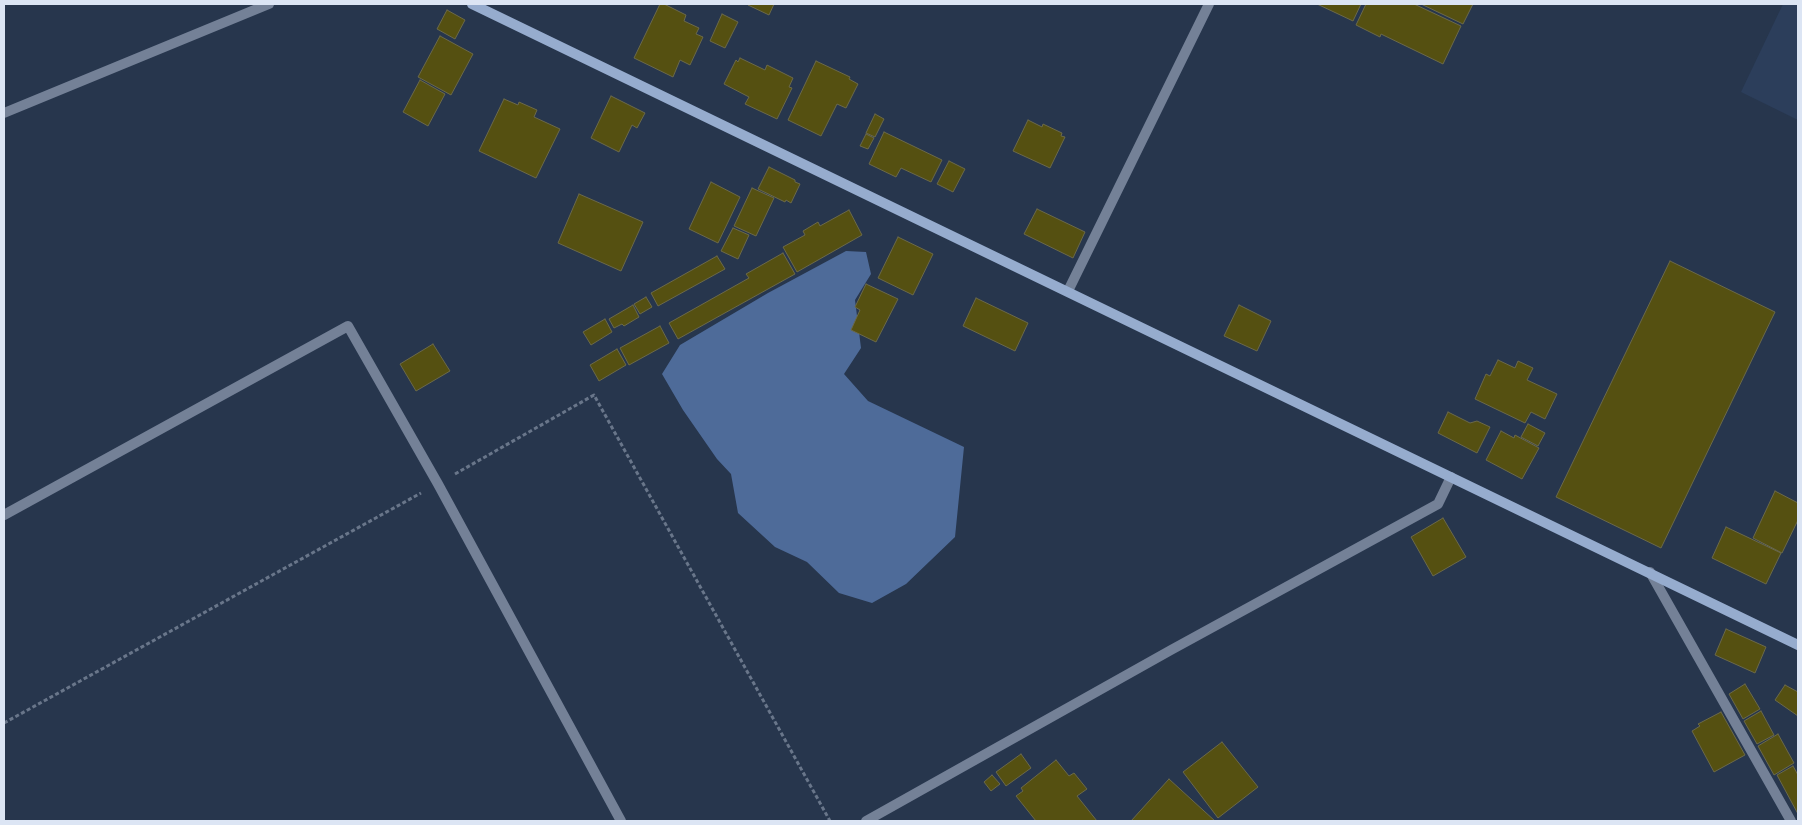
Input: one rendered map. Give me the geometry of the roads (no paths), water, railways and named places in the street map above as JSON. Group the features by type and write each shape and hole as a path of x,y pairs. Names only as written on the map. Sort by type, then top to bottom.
{"street":[{"path":"4,113 269,4"},
{"path":"472,4 1798,645"},
{"path":"1068,291 1208,4"},
{"path":"4,515 348,326 438,484 621,821"},
{"path":"866,821 1171,650 1438,504 1451,477"},
{"path":"1650,572 1791,821"}]}
